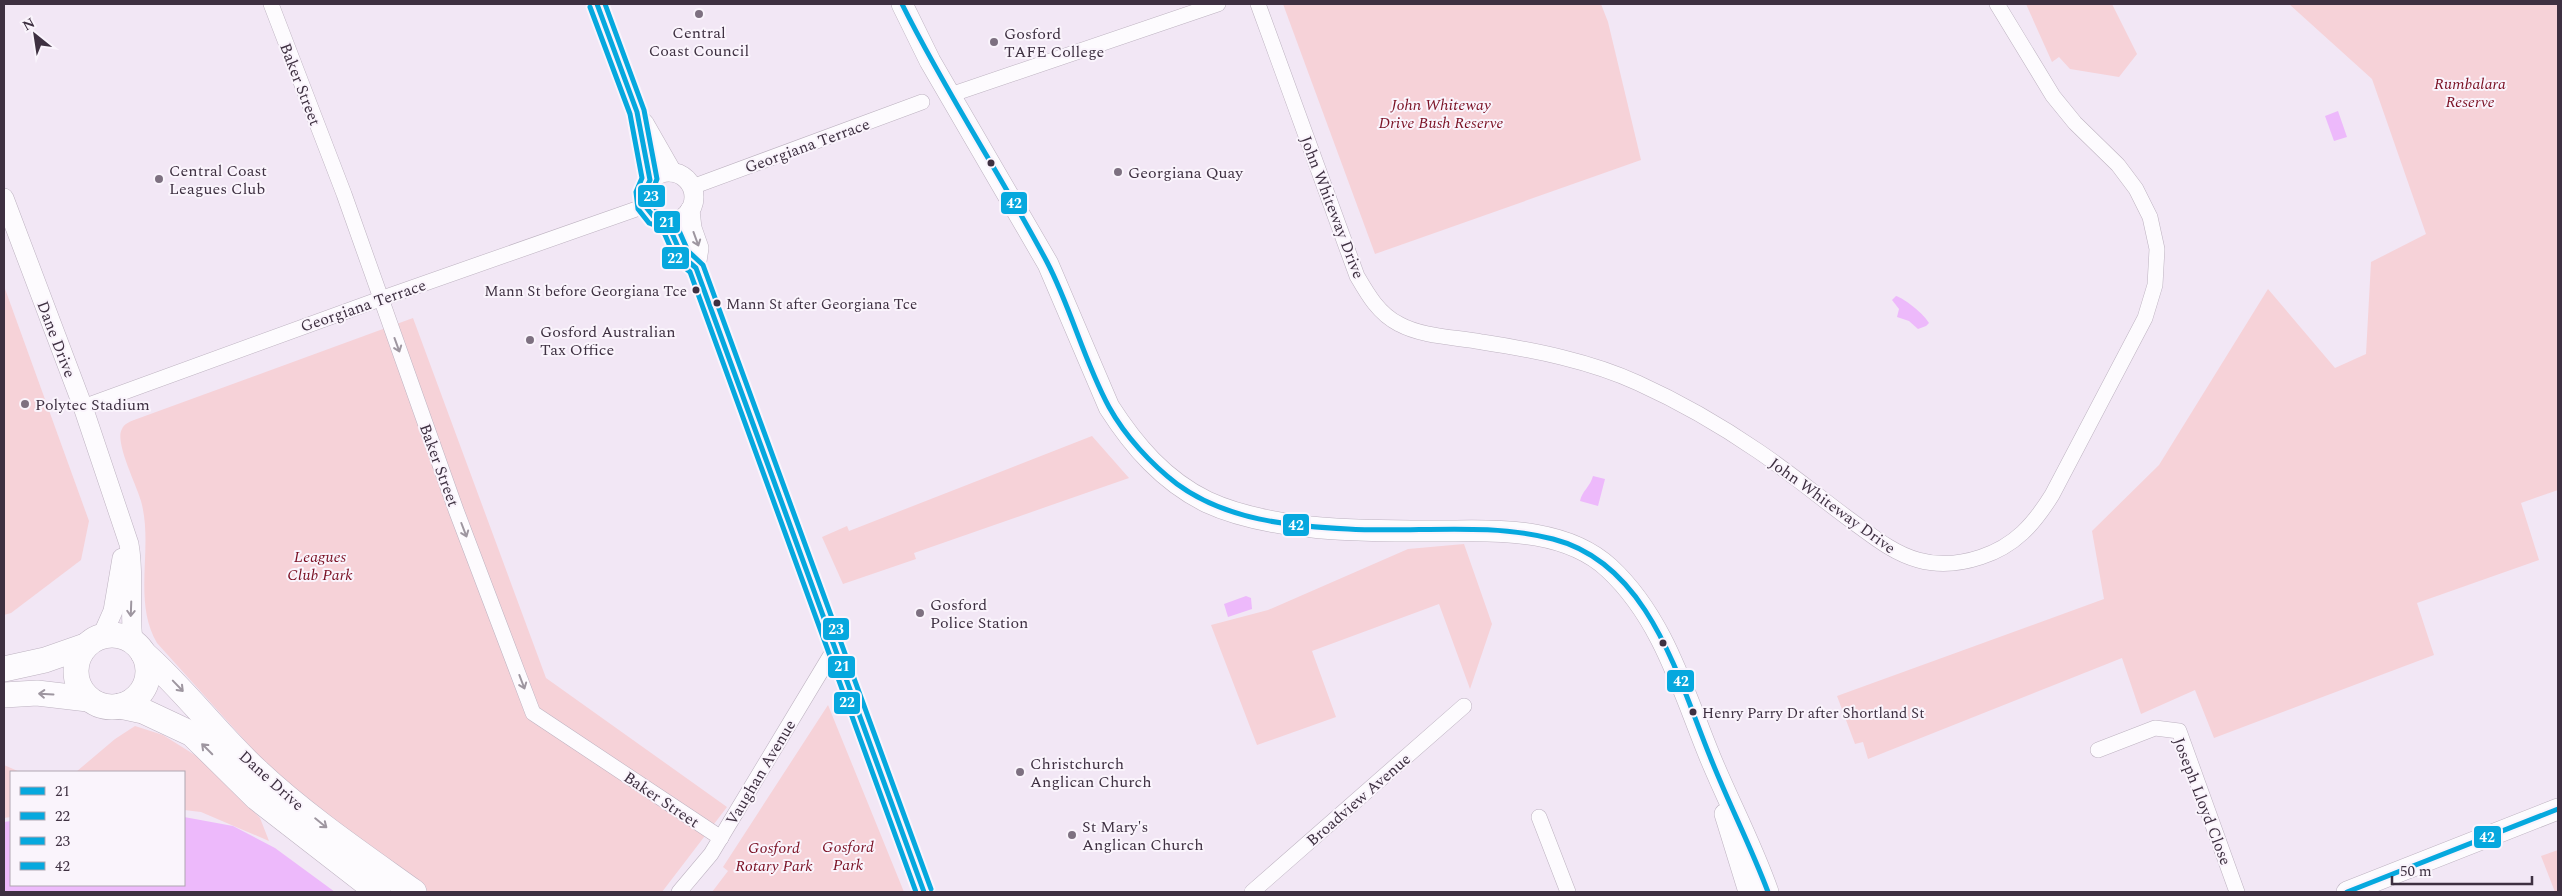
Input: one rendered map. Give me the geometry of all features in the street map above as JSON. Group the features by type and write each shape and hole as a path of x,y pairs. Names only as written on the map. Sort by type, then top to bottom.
{"highway":[{"path":"4,669 45,660 93,641 123,636 138,647 148,674 145,685 131,702 120,706 103,707 88,699 80,690 76,673 79,656 93,641"},
{"name":"Dane Drive","path":"138,647 179,686 256,770 350,846 414,892"},
{"path":"4,695 37,693 88,699"},
{"name":"Dane Drive","path":"120,706 143,711 192,734 257,798 378,892"}],"main road":[{"path":"902,4 930,61 1048,264 1109,407 1137,446 1168,477 1206,501 1227,510 1270,521 1342,528 1511,532 1556,540 1592,556 1608,567 1650,619 1673,664 1710,758 1752,848 1768,892"},
{"path":"1710,758 1734,850 1749,892"},
{"path":"2347,892 2558,809"}],"street":[{"name":"Baker Street","path":"271,4 344,194 380,299 533,713 721,838"},
{"path":"597,4 637,112 650,180"},
{"path":"950,96 1218,4"},
{"name":"John Whiteway Drive","path":"1258,4 1357,276 1380,310 1399,324 1420,332 1534,351 1584,364 1636,382 1683,405 1758,451 1890,548 1916,560 1940,564 1966,562 1992,554 2017,539 2037,519 2052,495 2145,318 2156,285 2157,249 2150,216 2136,188 2118,165 2075,123 2053,96 1997,4"},
{"name":"Georgiana Terrace","path":"692,187 922,102"},
{"path":"637,112 672,172"},
{"path":"690,210 679,220 667,222 655,218 645,206 644,190 650,180 659,173 672,172 684,177 692,187 694,195 690,210 692,228 699,248 696,268 924,892"},
{"name":"Dane Drive","path":"4,198 83,407 119,509 133,563 131,622 138,647"},
{"name":"Georgiana Terrace","path":"83,407 380,299 645,206"},
{"path":"667,222 682,256 696,268"},
{"name":"Dane Drive","path":"93,641 113,611 121,574 123,545 119,509"},
{"name":"Vaughan Avenue","path":"679,892 711,854 835,648"},
{"name":"Broadview Avenue","path":"1252,892 1464,706"},
{"name":"Joseph Lloyd Close","path":"2098,750 2155,728 2179,731 2237,892"},
{"path":"1540,817 1568,892"}],"green space":[{"name":"John Whiteway Drive Bush Reserve","path":"1283,4 1601,4 1608,22 1641,160 1375,254"},
{"path":"2026,4 2112,4 2137,54 2119,77 2070,69 2059,57 2052,62"},
{"name":"Rumbalara Reserve","path":"2289,4 2558,4 2558,490 2521,503 2539,560 2417,603 2434,655 2214,738 2195,690 2141,714 2122,658 1868,759 1863,742 1855,744 1837,696 2104,599 2092,531 2159,465 2268,289 2335,368 2366,354 2371,262 2426,234 2372,79"},
{"name":"Polytec Stadium","path":"4,286 89,521 81,560 11,613 4,615"},
{"name":"Leagues Club Park","path":"413,318 546,678 727,807 662,892 428,892 322,815 265,763 157,643 150,626 144,592 144,519 141,501 123,453 120,435 124,426 134,420"},
{"path":"1092,436 1129,478 914,553 916,559 843,584 822,537 847,526 849,531"},
{"path":"1464,544 1492,624 1470,689 1439,604 1312,651 1336,717 1257,745 1211,625 1268,610 1408,549"},
{"path":"828,705 904,892 712,892 728,871 723,867"},
{"path":"135,726 163,735 206,762 260,818 269,841 201,812 185,810 185,771 77,771 115,739"},
{"path":"4,765 18,771 10,771 10,817 4,818"},
{"path":"2558,850 2558,892 2555,892 2541,856"}],"shaded area":[{"path":"2338,111 2347,137 2334,141 2325,116"},
{"path":"1896,296 1914,307 1929,323 1918,329 1909,321 1897,317 1899,309 1892,300"},
{"path":"1593,476 1605,479 1598,506 1580,501"},
{"path":"1246,596 1251,598 1252,609 1228,617 1224,604"},
{"path":"185,817 233,826 275,848 335,892 4,892 4,822 10,821 10,886 185,886"}],"transit line":[{"name":"21","path":"597,4 637,112 650,180 644,193 645,206 654,217 667,222 682,256 696,268 924,892"},
{"name":"23","path":"605,4 644,110 657,179 651,194 652,203 658,211 673,217 688,251 703,265 931,889"},
{"name":"42","path":"902,4 937,70 1047,262 1109,407 1131,439 1148,458 1177,484 1196,496 1216,506 1259,519 1303,526 1348,529 1477,529 1503,531 1553,539 1586,552 1614,573 1637,599 1656,628 1672,661 1718,776 1768,892"},
{"name":"22","path":"590,7 630,114 642,178 636,192 638,209 649,223 662,228 676,260 690,272 916,892"},
{"name":"42","path":"2347,892 2558,809"}],"place":[{"name":"Central Coast Council","path":"699,14"},
{"name":"Gosford TAFE College","path":"994,42"},
{"name":"Georgiana Quay","path":"1118,172"},
{"name":"Central Coast Leagues Club","path":"159,179"},
{"name":"Mann St before Georgiana Tce","path":"696,290"},
{"name":"Mann St after Georgiana Tce","path":"717,303"},
{"name":"Gosford Australian Tax Office","path":"530,340"},
{"name":"Polytec Stadium","path":"25,404"},
{"name":"Gosford Police Station","path":"920,613"},
{"name":"Henry Parry Dr after Shortland St","path":"1693,712"},
{"name":"Christchurch Anglican Church","path":"1020,772"},
{"name":"St Mary's Anglican Church","path":"1072,835"}],"park label":[{"name":"Gosford Park","path":"848,855"},
{"name":"Gosford Rotary Park","path":"774,856"}]}
